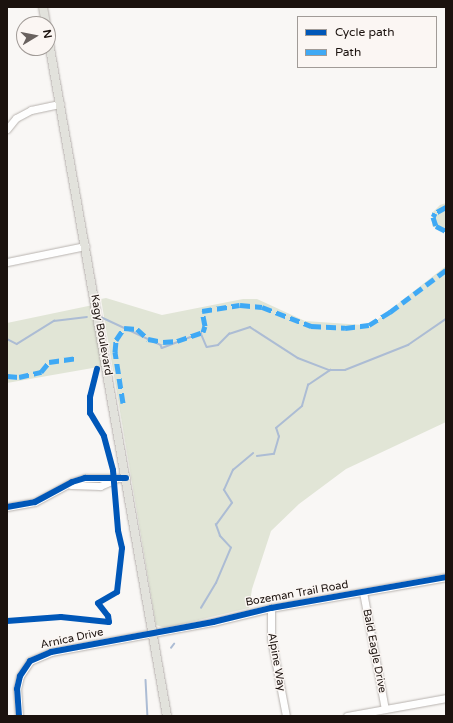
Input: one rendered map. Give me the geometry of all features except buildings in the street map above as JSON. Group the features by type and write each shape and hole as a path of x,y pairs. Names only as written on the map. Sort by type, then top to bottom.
{"main road":[{"name":"Kagy Boulevard","path":"52,56 153,634"},
{"path":"153,634 167,716"}],"street":[{"path":"7,129 16,118 31,110 60,104"},
{"path":"7,262 85,246"},
{"path":"7,507 35,502 67,485 100,486 114,480 126,478"},
{"name":"Bozeman Trail Road","path":"153,634 271,608 446,577"},
{"name":"Bald Eagle Drive","path":"363,592 385,709"},
{"name":"Alpine Way","path":"271,608 271,638 286,716"},
{"name":"Arnica Drive","path":"19,716 18,684 26,666 34,659 51,652 153,634"},
{"path":"347,716 446,698"}],"shaded area":[{"path":"446,203 446,233 432,226 432,213 440,205"},
{"path":"446,266 446,422 346,469 299,504 271,531 252,589 249,608 165,628 156,625 101,299 106,298 162,315 243,299 257,299 305,321 363,325 377,320"},
{"path":"93,305 104,366 7,383 7,323"}],"waterway":[{"path":"7,339 17,344 54,321 87,317"},
{"path":"101,317 161,345 162,348 201,333 207,347 218,345 229,334 250,327 298,358 330,370 345,370 408,345 446,319"},
{"path":"257,456 274,454 279,437 276,428 302,406 308,385 330,370"},
{"path":"201,608 216,583 231,548 220,536 216,525 232,503 224,490 233,470 253,453"},
{"path":"171,648 174,644"},
{"path":"146,680 148,716"}],"marked path":[{"path":"446,207 435,213 433,217 436,226 446,231"},
{"path":"123,403 115,352 116,340 124,328 137,329 148,339 163,342 177,341 203,332 205,326 202,311 240,305 262,307 311,326 345,328 369,325 390,312 446,270"},
{"path":"7,376 19,377 41,372 49,362 76,358"}],"cycle path":[{"path":"7,621 61,617 109,622 108,616 98,603 117,592 122,548 118,530 113,470 104,436 90,413 90,397 97,369"},
{"path":"7,507 35,502 72,482 85,478 126,478"},
{"path":"19,716 17,689 20,676 30,661 51,652 213,622 271,608 446,577"}]}
